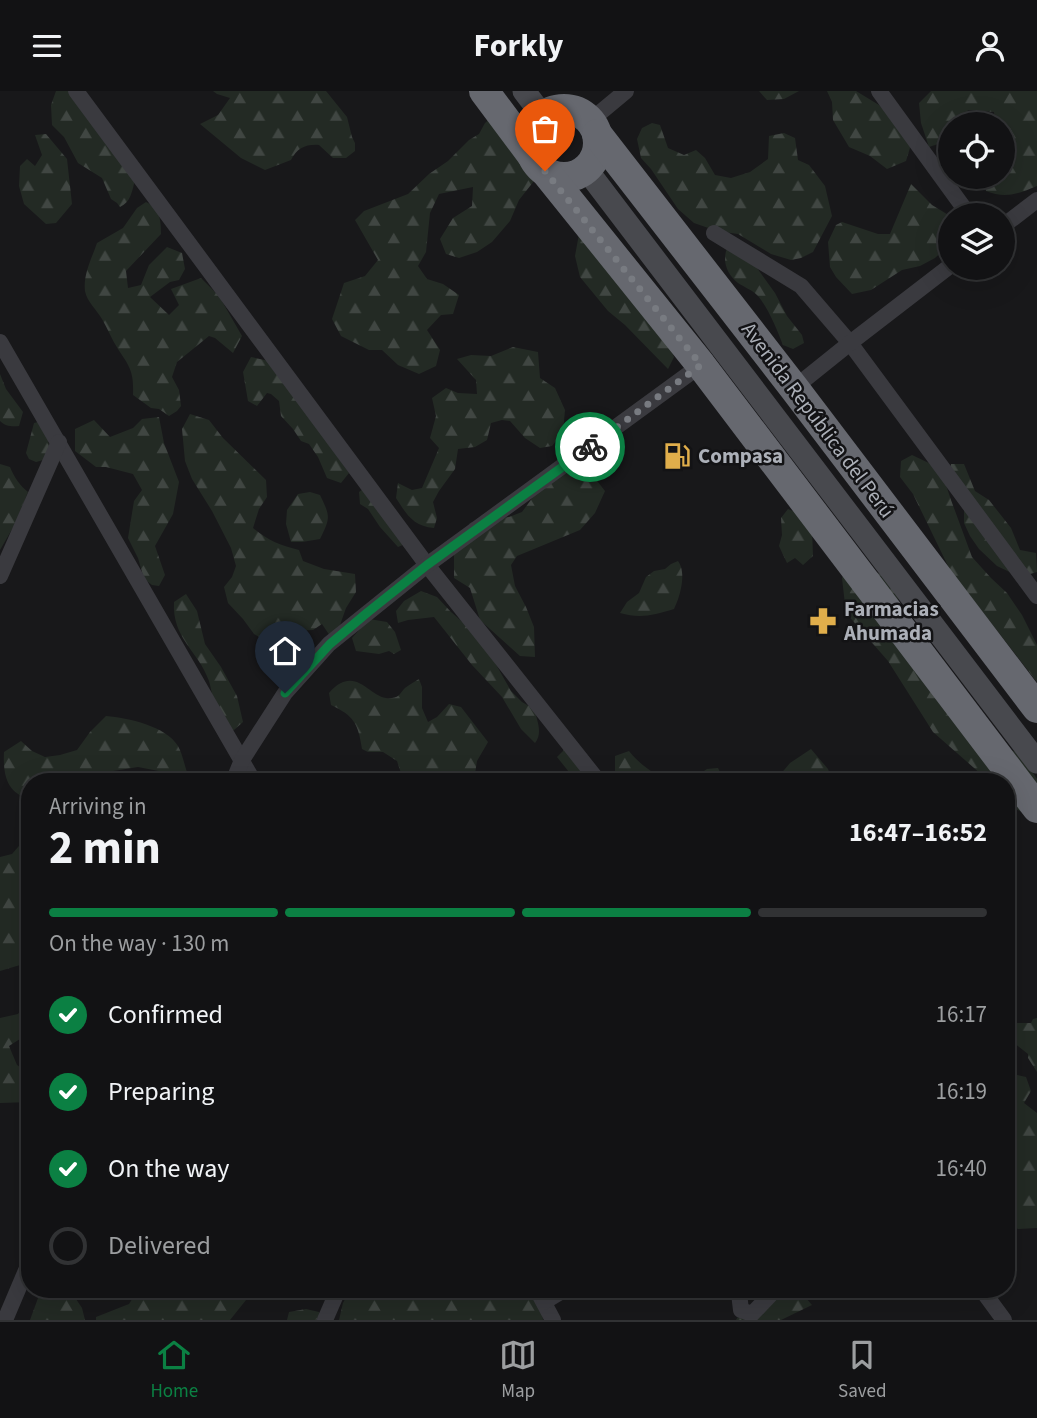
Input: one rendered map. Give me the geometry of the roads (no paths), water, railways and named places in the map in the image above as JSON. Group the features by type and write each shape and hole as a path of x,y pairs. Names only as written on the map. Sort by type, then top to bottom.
{"highway":[{"path":"484,91 701,365 1010,773"},
{"path":"562,108 573,109 584,115 598,146 595,157 579,174 555,176 538,162 530,143 531,133 535,123 543,116 562,108"},
{"name":"Avenida República del Perú","path":"584,115 1037,708"},
{"path":"1015,779 1037,808"}],"street":[{"path":"76,91 427,565 592,773"},
{"path":"524,91 543,116"},
{"path":"584,115 626,91"},
{"path":"879,91 961,203"},
{"path":"586,169 1037,762"},
{"path":"1015,217 1037,200"},
{"path":"714,233 802,286 850,343 1037,596"},
{"path":"794,389 938,275"},
{"path":"0,342 249,773"},
{"path":"237,773 242,760 285,693 330,644 427,565 701,365"},
{"path":"0,576 59,442"},
{"path":"5,1320 21,1282"},
{"path":"325,1320 335,1298"},
{"path":"541,1298 553,1320"},
{"path":"739,1298 741,1310 751,1314 767,1298"},
{"path":"988,1298 1004,1320"}],"place":[{"name":"Compasa","path":"677,456"},
{"name":"Farmacias Ahumada","path":"823,621"}]}
